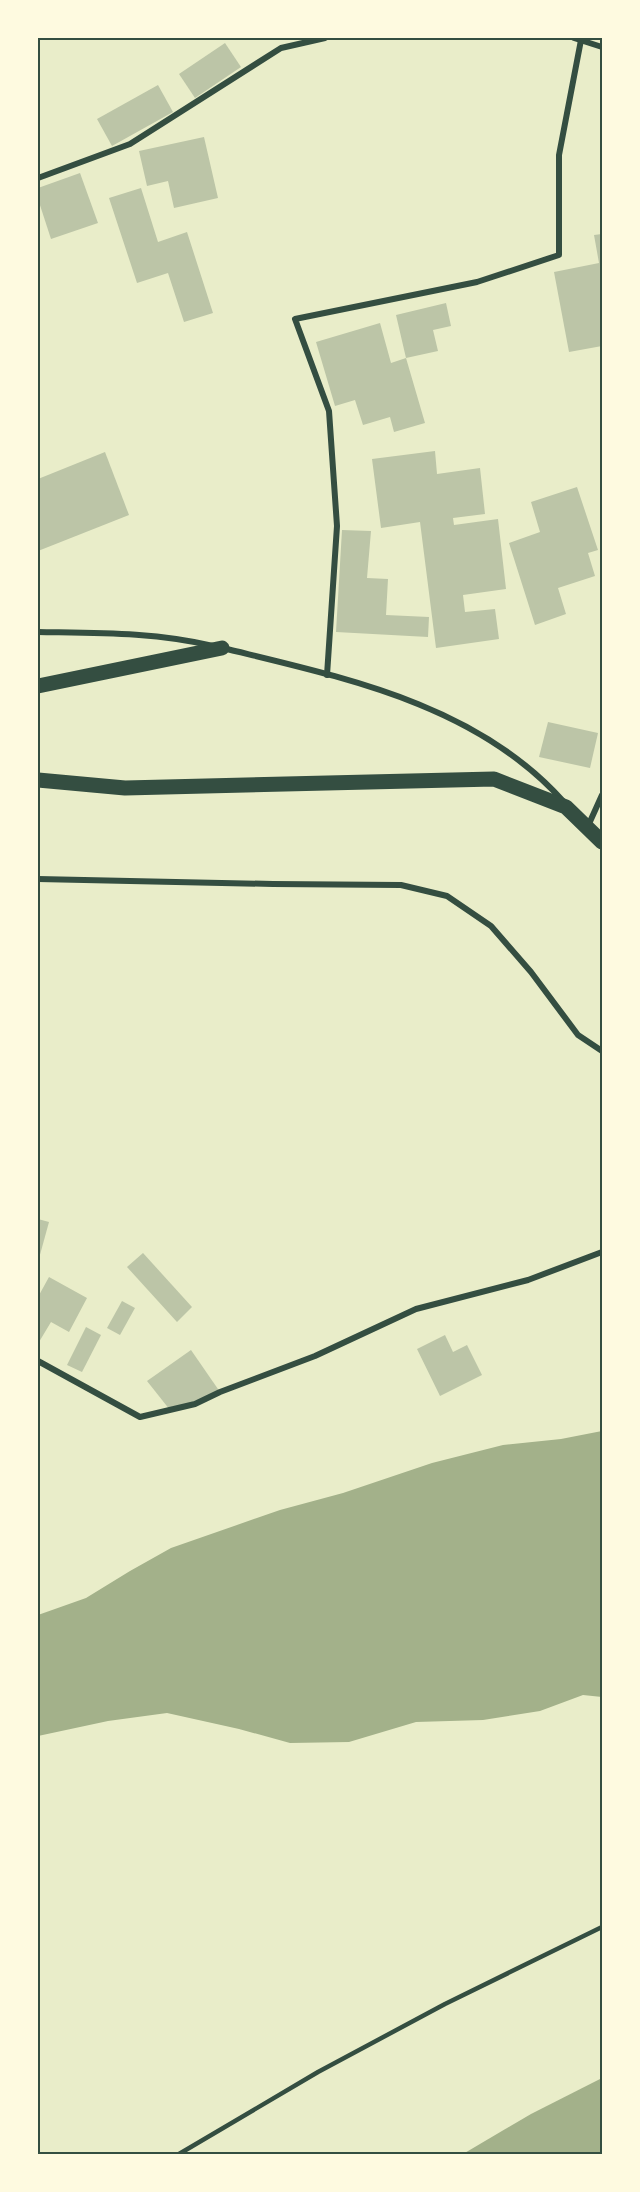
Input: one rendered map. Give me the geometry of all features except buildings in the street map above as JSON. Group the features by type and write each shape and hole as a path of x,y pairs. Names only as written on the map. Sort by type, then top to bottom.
{"main road":[{"path":"38,686 222,648"},
{"path":"38,780 125,788 494,778 566,807 603,842"}],"street":[{"path":"38,178 130,144 282,48 325,38"},
{"path":"327,675 338,526 329,411 295,319 477,282 559,255 559,155 578,39 603,48"},
{"path":"38,632 128,633 171,637 327,675 407,700 452,717 475,729 532,771 551,788 587,828 603,795"},
{"path":"38,879 401,885 447,896 491,926 531,972 578,1035 603,1050"},
{"path":"38,1361 140,1417 195,1404 220,1392 315,1356 416,1309 528,1280 603,1252"}],"lane":[{"path":"179,2154 329,2066 445,2004 603,1927"}],"shaded area":[{"path":"602,1431 602,1697 583,1695 540,1711 483,1720 416,1722 349,1742 290,1743 167,1713 108,1721 38,1736 38,1615 86,1598 171,1548 280,1510 343,1493 432,1463 503,1445 561,1439"},
{"path":"602,2078 602,2154 463,2154 531,2114"}]}
